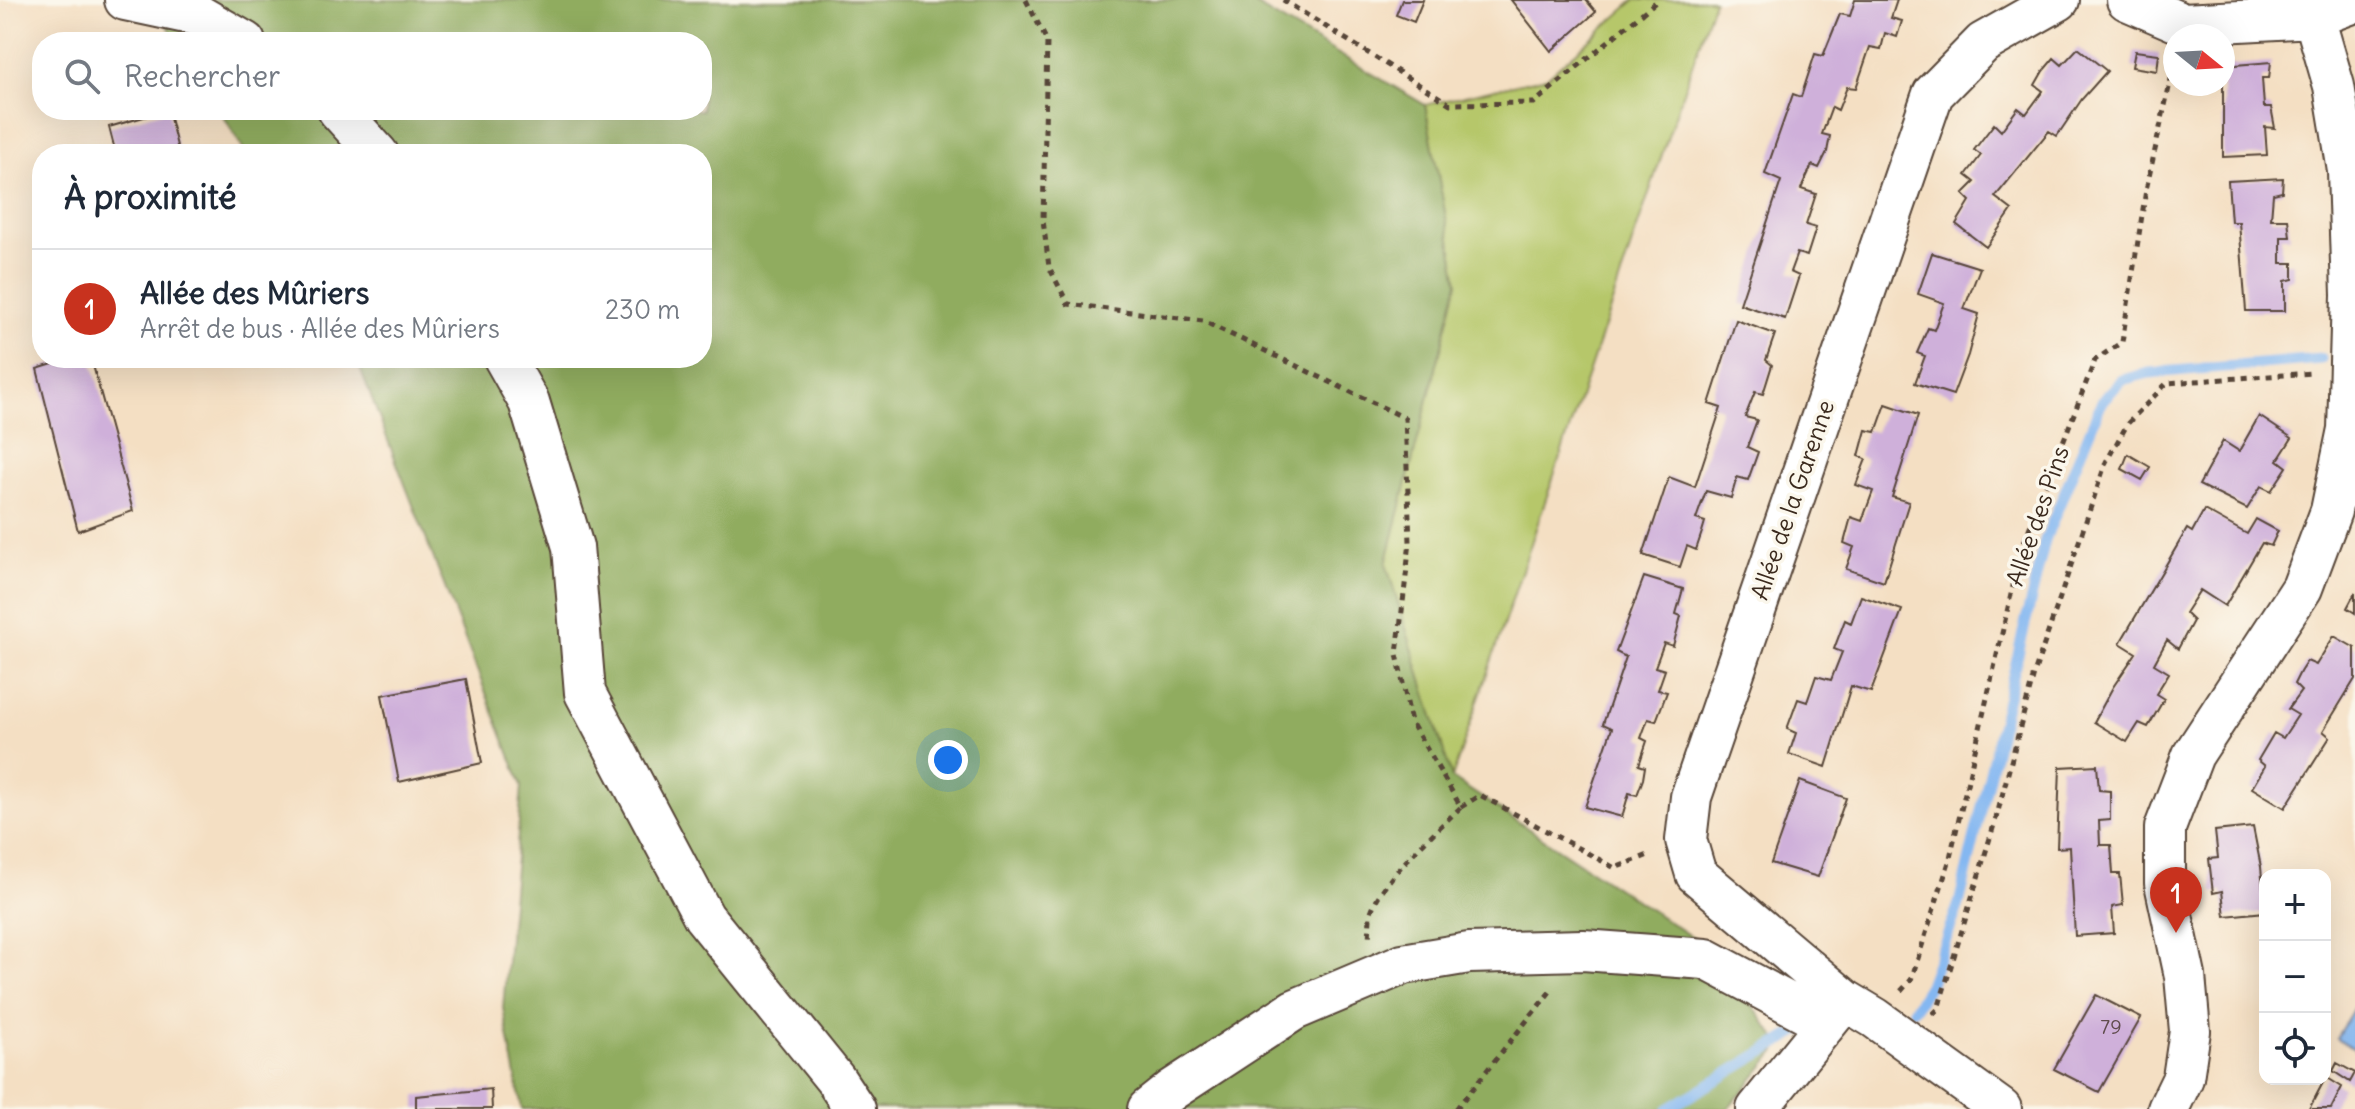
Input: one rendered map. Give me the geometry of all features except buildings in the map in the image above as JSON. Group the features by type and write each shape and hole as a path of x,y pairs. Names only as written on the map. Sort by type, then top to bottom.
{"street":[{"path":"125,0 200,16 228,32"},
{"name":"Allée de la Garenne","path":"1849,1013 1696,874 1686,840 1691,797 1933,94 1983,43 2059,0"},
{"path":"2127,0 2183,24 2314,17 2355,2"},
{"path":"2168,1109 2183,1078 2190,1031 2185,976 2165,883 2165,828 2193,755 2302,588 2331,511 2348,429 2352,295 2348,171 2334,86 2314,17"},
{"path":"347,120 369,144"},
{"path":"510,368 529,402 573,547 585,693 704,917 835,1079 855,1109"},
{"path":"1148,1109 1294,1010 1403,964 1469,953 1583,950 1706,959 1849,1013 1908,1041 2001,1109"},
{"path":"1757,1109 1849,1013"}],"path":[{"path":"1026,0 1047,41 1043,220 1049,267 1068,304 1203,321 1405,418 1410,542 1397,654 1411,722 1461,807"},
{"path":"1283,0 1450,104 1534,103 1658,0"},
{"name":"Allée des Pins","path":"1849,1013 1911,980 1949,862 2022,547 2095,360 2122,342 2146,190 2167,96"},
{"path":"1908,1041 1938,1009 1997,815 2034,674 2106,462 2128,423 2167,383 2350,371"},
{"path":"1366,980 1371,912 1387,885 1461,807 1480,795 1615,868 1686,840"},
{"path":"1456,1109 1583,950"}],"green space":[{"path":"152,0 1247,0 1425,105 1458,282 1386,564 1452,778 1714,952 1781,1045 1728,1109 522,1109 503,1008 522,786 360,368 712,368 712,144 240,144 226,120 712,120 712,32 172,32"},
{"path":"1635,0 1714,0 1452,778 1386,564 1458,282 1425,105 1547,77"}],"water":[{"path":"2355,1006 2355,1050 2336,1038"}],"waterway":[{"path":"1914,1009 1929,985 1959,904 2045,540 2102,401 2122,380 2149,373 2321,359"},
{"path":"1668,1109 1803,1028"}],"place":[{"name":"Allée des Mûriers","path":"2176,933"}]}
